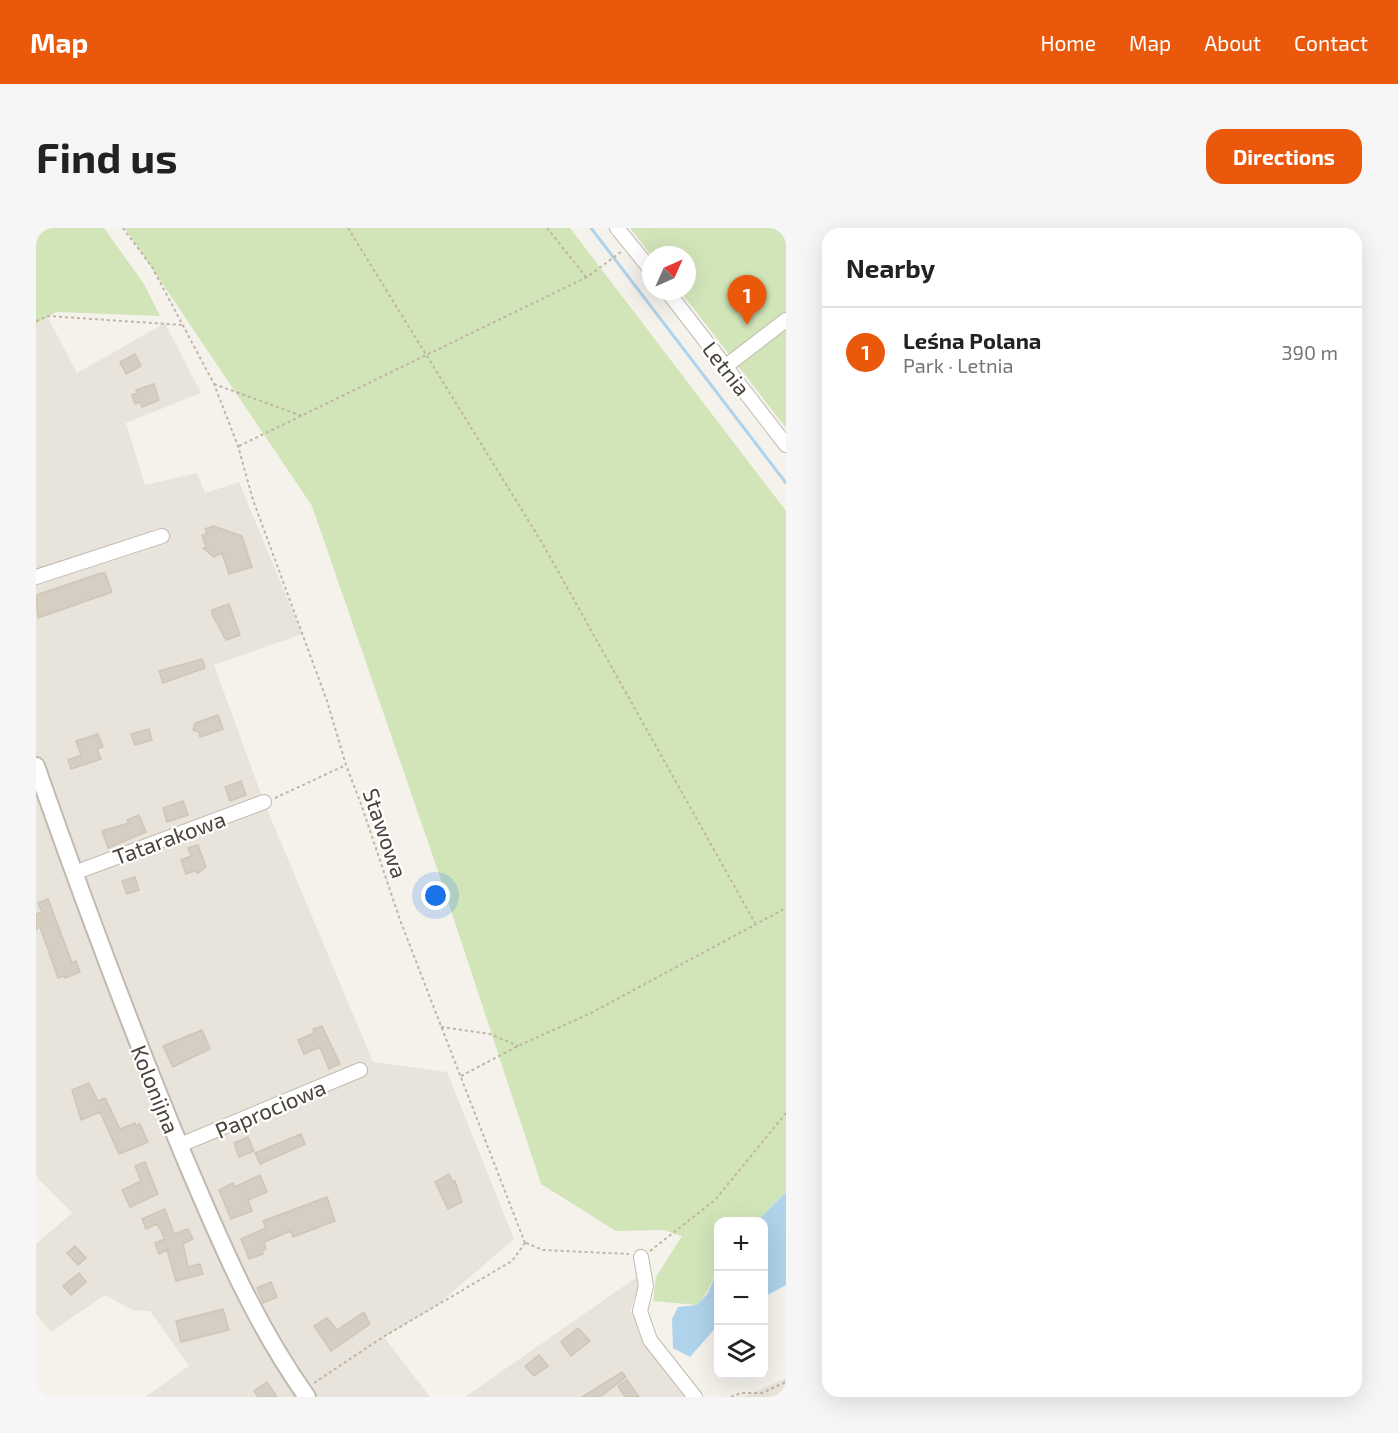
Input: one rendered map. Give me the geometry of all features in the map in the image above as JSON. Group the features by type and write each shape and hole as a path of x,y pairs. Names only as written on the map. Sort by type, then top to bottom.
{"street":[{"path":"617,228 642,259"},
{"name":"Letnia","path":"674,300 786,445"},
{"path":"726,366 786,320"},
{"path":"36,577 162,536"},
{"name":"Kolonijna","path":"36,766 41,796 74,873 122,1006 239,1284 265,1333 305,1394"},
{"name":"Tatarakowa","path":"74,873 264,802"},
{"name":"Paprociowa","path":"180,1145 360,1070"},
{"path":"642,1257 646,1286 640,1311 650,1340 695,1397"}],"path":[{"name":"Stawowa","path":"123,228 152,267 214,384 238,446 253,500 327,701 346,765 441,1027 525,1243"},
{"path":"348,228 542,541 755,923"},
{"path":"547,228 587,278"},
{"path":"238,446 428,357 587,278 630,244"},
{"path":"36,321 48,316 182,325"},
{"path":"214,384 302,416"},
{"path":"264,802 346,765"},
{"path":"461,1076 518,1046 591,1013 786,908"},
{"path":"441,1027 490,1034 518,1046"},
{"path":"305,1394 383,1337 512,1261 525,1243 543,1251 623,1252 642,1257 715,1200 786,1113"},
{"path":"731,1397 762,1393 786,1382"}],"shaded area":[{"path":"48,318 77,373 165,323 201,393 126,423 145,485 197,473 205,493 239,482 302,634 214,665 264,802 373,1062 447,1072 514,1239 435,1307 384,1337 430,1397 145,1397 189,1366 150,1311 132,1310 105,1295 51,1332 36,1314 36,1244 72,1213 36,1173 36,325"},
{"path":"644,1272 630,1311 638,1321 649,1350 689,1397 465,1397"},
{"path":"786,1378 786,1397 744,1397"}],"green space":[{"path":"36,228 104,228 144,284 160,316 56,312 36,325"},
{"path":"125,228 570,228 786,511 786,1192 761,1217 714,1217 714,1276 705,1295 697,1305 653,1301 656,1277 682,1236 664,1230 616,1231 541,1184 438,871 312,506"},
{"path":"630,228 786,228 786,428 687,300 696,300 696,246 644,246"}],"water":[{"path":"786,1192 786,1285 768,1295 768,1217 761,1217"},
{"path":"714,1279 714,1330 690,1357 673,1348 672,1319 678,1307 697,1305 708,1293"}],"building":[{"path":"135,354 141,366 126,374 120,362"},
{"path":"154,384 159,400 142,407 140,402 135,404 132,395 137,393 136,390"},
{"path":"213,526 242,536 252,567 229,574 222,553 214,557 203,548 206,547 202,535 207,534 205,529"},
{"path":"105,573 112,592 38,618 36,595"},
{"path":"229,604 240,635 226,640 212,610"},
{"path":"202,659 205,668 163,683 159,671"},
{"path":"218,715 223,729 200,737 199,732 193,730 195,723"},
{"path":"149,729 152,740 135,745 131,734"},
{"path":"98,734 103,747 97,749 101,759 71,769 68,760 81,755 76,741"},
{"path":"241,781 246,795 230,801 225,787"},
{"path":"183,801 188,815 167,822 163,808"},
{"path":"139,815 146,832 108,848 102,831 129,823 127,820"},
{"path":"198,845 206,867 198,873 194,871 186,874 181,860 191,856 188,848"},
{"path":"135,877 139,890 127,894 122,881"},
{"path":"48,899 72,963 76,961 80,972 65,978 64,976 58,978 40,927 36,929 36,914 42,912 38,903"},
{"path":"322,1026 340,1064 329,1069 320,1047 304,1054 298,1040 314,1033 313,1029"},
{"path":"202,1030 210,1049 173,1067 163,1046"},
{"path":"89,1083 98,1101 105,1098 120,1129 135,1123 136,1126 140,1124 148,1142 119,1154 100,1112 81,1120 72,1090"},
{"path":"301,1134 305,1144 260,1164 255,1153"},
{"path":"248,1137 254,1151 239,1157 234,1143"},
{"path":"145,1162 158,1194 130,1207 122,1190 141,1181 135,1166"},
{"path":"449,1174 453,1182 455,1181 462,1202 448,1209 435,1182"},
{"path":"260,1175 267,1192 248,1200 252,1211 231,1219 219,1190 233,1183 235,1187"},
{"path":"327,1197 335,1221 293,1237 291,1231 264,1242 266,1249 262,1251 263,1254 249,1259 241,1239 266,1228 263,1221"},
{"path":"165,1209 174,1234 188,1229 193,1239 183,1244 188,1267 200,1264 203,1274 176,1281 167,1250 159,1254 155,1243 165,1239 157,1224 146,1229 142,1219"},
{"path":"75,1246 86,1258 78,1265 67,1253"},
{"path":"79,1273 86,1282 71,1295 63,1286"},
{"path":"271,1282 277,1297 263,1303 257,1288"},
{"path":"223,1309 229,1330 181,1342 176,1321"},
{"path":"364,1312 370,1324 331,1351 314,1326 327,1318 337,1330"},
{"path":"578,1328 590,1341 571,1356 561,1342"},
{"path":"539,1355 548,1366 534,1376 525,1366"},
{"path":"622,1372 626,1377 600,1397 582,1397"},
{"path":"627,1380 639,1397 625,1397 618,1386"},
{"path":"267,1382 277,1397 258,1397 254,1391"}],"waterway":[{"path":"591,228 786,483"}],"place":[{"name":"Leśna Polana","path":"747,325"}]}
